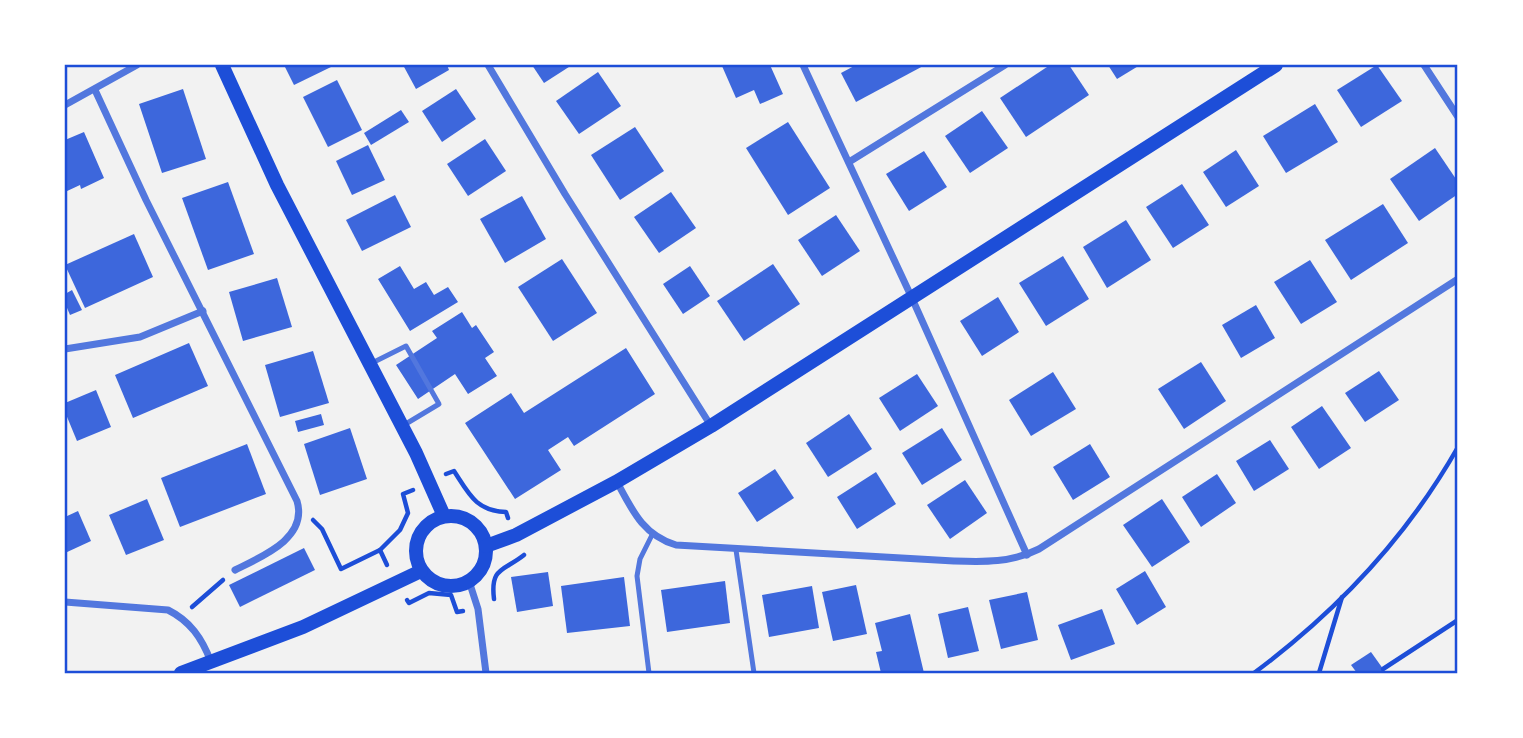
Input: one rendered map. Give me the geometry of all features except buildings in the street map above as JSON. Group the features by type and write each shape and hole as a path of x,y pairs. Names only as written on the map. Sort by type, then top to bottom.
{"main road":[{"path":"222,65 277,185 429,481 444,516"},
{"path":"486,545 516,535 616,482 711,426 1276,65"},
{"path":"455,515 467,519 482,534 486,545 483,566 469,581 459,585 448,586 428,579 415,558 415,544 421,530 431,521 444,516 455,515"},
{"path":"181,673 303,627 421,571"}],"street":[{"path":"65,105 137,65"},
{"path":"488,65 565,194 711,426"},
{"path":"803,65 911,296 1027,555"},
{"path":"849,162 1005,65"},
{"path":"1424,65 1458,117"},
{"path":"95,90 146,200 300,512 299,522 283,541 235,570"},
{"path":"616,482 652,535 676,545 985,562 1027,555 1458,279"},
{"path":"65,349 140,337 202,312"},
{"path":"469,581 478,609 486,673"},
{"path":"65,602 167,610 181,617 199,636 211,662"}],"lane":[{"path":"369,365 406,346 439,404 401,427"},
{"path":"649,673 637,576 640,559 652,535"},
{"path":"736,550 754,673"}],"path":[{"path":"1254,673 1290,645 1383,555 1403,530 1458,447"},
{"path":"300,512 322,529 341,569 380,550 400,530 408,513 403,494 454,471 473,500 490,512 506,512 524,555 499,570 492,582 495,606 457,612 451,595 429,593 409,603 396,584 380,550"},
{"path":"181,617 235,570"},
{"path":"1320,673 1342,597"},
{"path":"1383,669 1458,620"}]}
